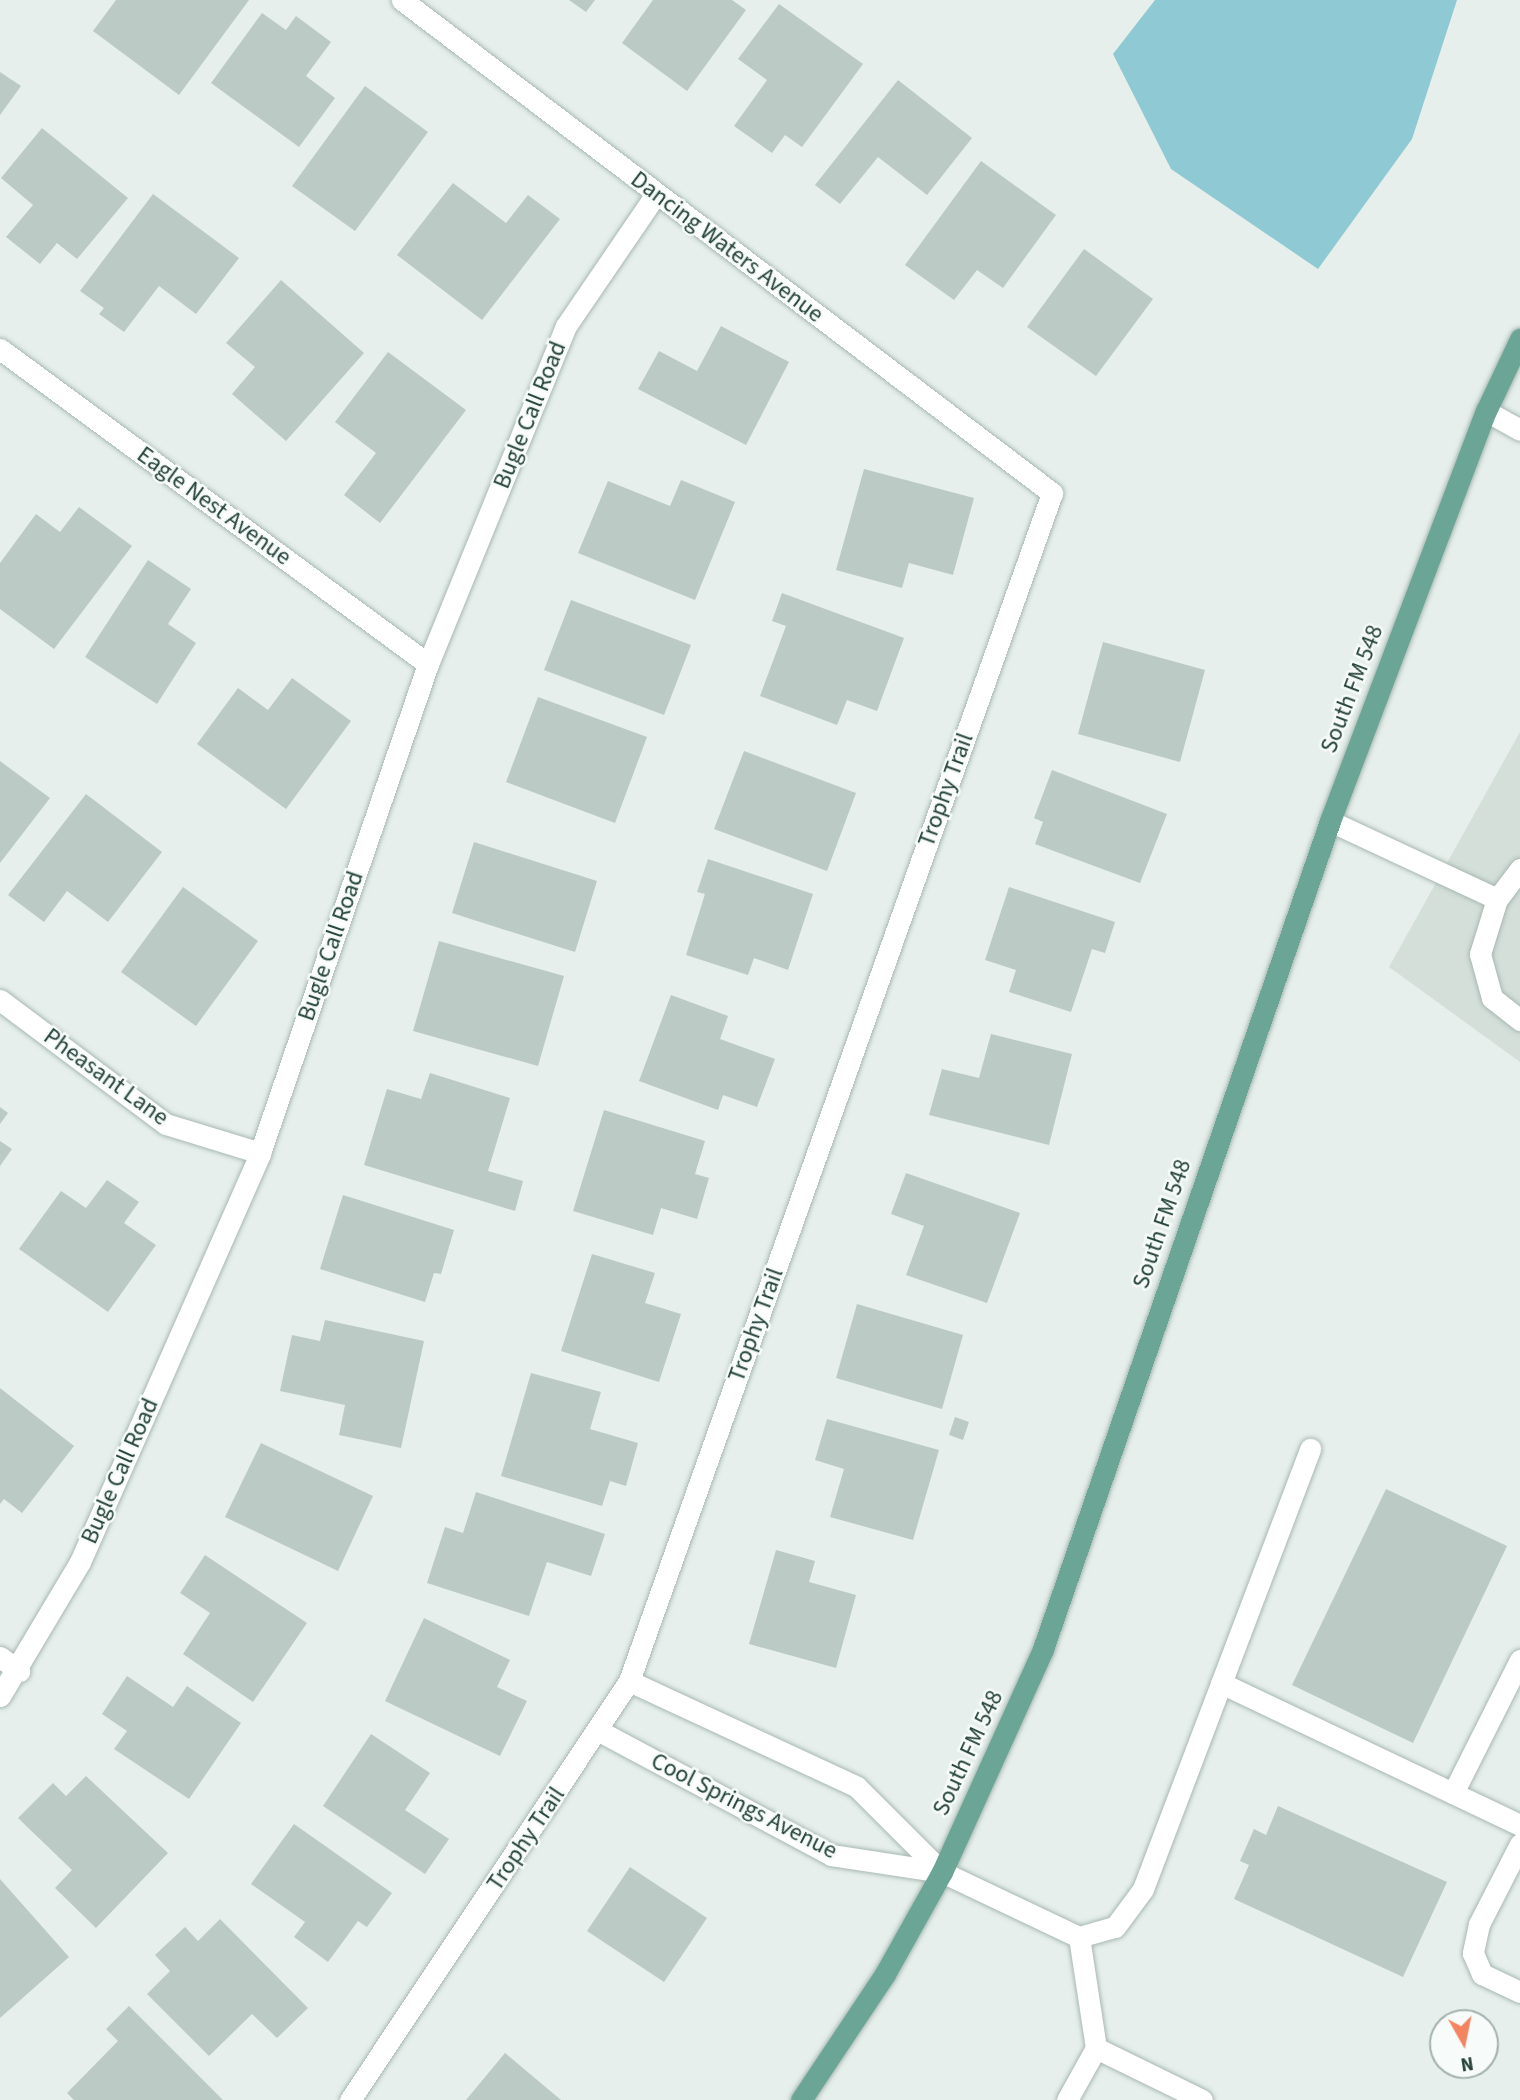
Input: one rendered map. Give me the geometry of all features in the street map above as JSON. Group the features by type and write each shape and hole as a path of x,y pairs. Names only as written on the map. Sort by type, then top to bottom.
{"main road":[{"name":"South FM 548","path":"801,2100 885,1974 942,1872 1043,1649 1329,821 1486,411 1520,339"}],"street":[{"name":"Dancing Waters Avenue","path":"402,0 1052,494"},
{"name":"Bugle Call Road","path":"0,1696 19,1671 80,1562 260,1153 428,664 566,326 656,194"},
{"name":"Eagle Nest Avenue","path":"0,349 428,664"},
{"path":"1486,411 1520,430"},
{"name":"Trophy Trail","path":"349,2100 599,1731 629,1681 1052,494"},
{"path":"1329,821 1497,899"},
{"path":"1520,869 1497,899 1479,954 1492,998 1520,1020"},
{"name":"Pheasant Lane","path":"0,1000 166,1124 260,1153"},
{"path":"629,1681 857,1787 942,1872 1079,1937 1115,1927 1143,1889 1310,1448"},
{"path":"0,1657 19,1671"},
{"path":"1452,1793 1520,1660"},
{"path":"1221,1683 1520,1825"},
{"name":"Cool Springs Avenue","path":"599,1731 831,1855 942,1872"},
{"path":"1520,1844 1479,1924 1474,1953 1482,1974 1520,1992"},
{"path":"1067,2100 1096,2048 1079,1937"},
{"path":"1096,2048 1202,2100"}],"shaded area":[{"path":"1520,732 1520,1062 1389,967"}],"water":[{"path":"1155,0 1457,0 1412,139 1318,269 1171,169 1113,54"}],"building":[{"path":"116,0 249,0 179,95 93,31"},
{"path":"569,0 595,0 586,12"},
{"path":"653,0 732,0 746,10 687,91 622,43"},
{"path":"779,4 863,64 802,147 785,135 772,153 734,126 767,80 738,59"},
{"path":"262,13 286,30 296,16 331,42 306,76 335,98 299,147 211,83"},
{"path":"0,72 21,86 0,115"},
{"path":"898,80 972,138 927,195 878,157 840,204 815,185"},
{"path":"365,86 428,132 355,231 292,186"},
{"path":"42,128 128,198 77,259 57,243 40,264 6,237 33,205 1,178"},
{"path":"981,161 1056,215 1003,288 977,270 954,300 905,265"},
{"path":"453,183 506,223 528,195 560,219 482,320 397,255"},
{"path":"153,194 239,258 196,314 159,286 124,332 99,314 104,308 80,291"},
{"path":"1084,249 1153,299 1096,376 1027,327"},
{"path":"281,280 364,353 286,441 232,394 255,367 226,343"},
{"path":"721,326 789,362 746,445 638,389 659,351 697,371"},
{"path":"388,352 466,410 380,523 344,495 376,453 335,422"},
{"path":"864,469 974,498 953,575 909,563 902,588 836,570"},
{"path":"681,480 735,502 695,600 578,553 608,481 670,506"},
{"path":"79,507 132,546 54,649 0,609 0,563 36,514 60,532"},
{"path":"148,560 191,589 168,624 196,643 157,704 85,657"},
{"path":"782,593 904,638 877,711 847,700 837,725 760,696 786,626 772,621"},
{"path":"571,600 691,645 664,715 544,670"},
{"path":"1103,642 1205,670 1180,762 1078,734"},
{"path":"292,678 351,721 286,809 197,744 238,688 268,710"},
{"path":"538,697 647,737 615,823 506,782"},
{"path":"744,751 856,793 827,871 714,829"},
{"path":"0,761 50,798 0,863"},
{"path":"1052,770 1167,814 1140,883 1035,844 1043,822 1034,818"},
{"path":"86,794 162,852 108,922 67,891 44,922 8,895"},
{"path":"474,842 597,881 575,952 452,913"},
{"path":"708,859 813,894 788,970 754,958 748,975 686,955 705,894 697,892"},
{"path":"183,887 258,941 196,1026 121,972"},
{"path":"1009,887 1115,922 1105,953 1092,949 1071,1012 1009,992 1016,970 985,960"},
{"path":"439,941 564,976 538,1066 413,1031"},
{"path":"671,995 728,1016 720,1039 775,1059 757,1107 723,1095 718,1110 639,1081"},
{"path":"991,1034 1072,1054 1049,1145 929,1115 942,1069 979,1078"},
{"path":"430,1073 510,1098 488,1171 523,1181 515,1211 364,1165 387,1089 421,1099"},
{"path":"0,1107 8,1113 0,1124"},
{"path":"604,1110 705,1141 695,1174 709,1178 697,1219 661,1208 653,1235 573,1211"},
{"path":"0,1141 12,1149 0,1166"},
{"path":"906,1173 1020,1213 987,1303 906,1275 924,1226 891,1214"},
{"path":"107,1180 139,1202 124,1223 156,1245 108,1312 19,1249 61,1191 86,1208"},
{"path":"343,1195 454,1230 441,1274 434,1273 425,1302 320,1269"},
{"path":"592,1254 655,1273 645,1303 681,1314 659,1382 561,1351"},
{"path":"857,1304 963,1335 942,1409 836,1378"},
{"path":"325,1320 424,1341 401,1448 339,1435 345,1405 280,1391 292,1335 320,1341"},
{"path":"531,1373 601,1392 590,1429 638,1443 626,1486 610,1481 602,1506 501,1476"},
{"path":"0,1388 74,1446 22,1513 4,1499 0,1504"},
{"path":"955,1417 969,1422 963,1440 949,1435"},
{"path":"827,1419 939,1450 913,1540 830,1517 844,1469 815,1460"},
{"path":"261,1443 373,1496 338,1571 225,1517"},
{"path":"1386,1489 1507,1546 1413,1743 1292,1685"},
{"path":"476,1492 605,1534 591,1576 547,1562 529,1616 427,1583 445,1527 463,1533"},
{"path":"776,1550 815,1561 809,1582 856,1595 836,1668 749,1644"},
{"path":"205,1555 307,1623 253,1702 183,1654 210,1613 180,1593"},
{"path":"424,1618 510,1660 497,1687 527,1701 500,1756 385,1701"},
{"path":"127,1676 173,1707 187,1686 241,1723 189,1799 114,1749 127,1731 102,1714"},
{"path":"371,1734 430,1773 405,1810 449,1839 425,1874 323,1806"},
{"path":"86,1776 168,1853 96,1928 55,1888 72,1870 18,1818 53,1783 66,1796"},
{"path":"1278,1806 1447,1882 1403,1977 1234,1899 1249,1865 1240,1861 1254,1829 1266,1835"},
{"path":"294,1824 392,1893 367,1927 358,1921 328,1962 294,1937 305,1922 251,1884"},
{"path":"630,1867 707,1918 664,1982 587,1931"},
{"path":"0,1879 69,1957 0,2018"},
{"path":"220,1919 308,2008 277,2038 252,2014 209,2056 147,1994 170,1971 155,1955 185,1927 198,1941"},
{"path":"129,2006 223,2100 74,2100 67,2093 118,2041 106,2029"},
{"path":"505,2053 561,2100 466,2100"}]}
